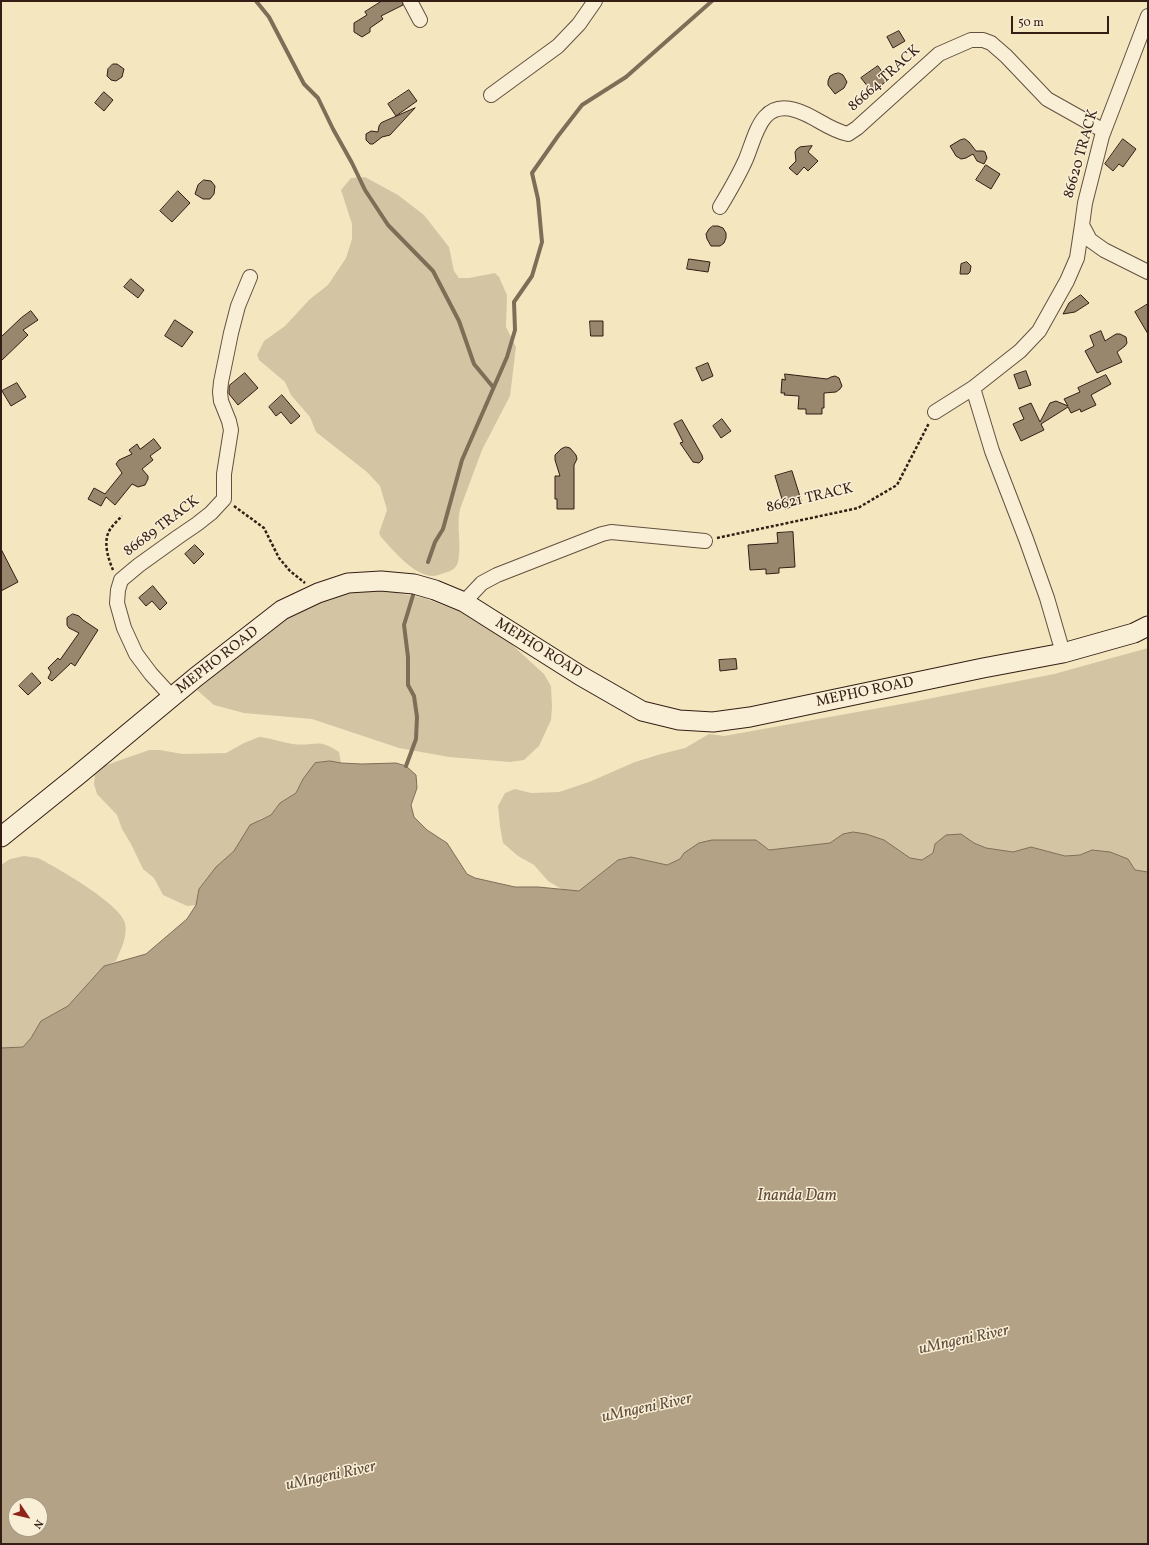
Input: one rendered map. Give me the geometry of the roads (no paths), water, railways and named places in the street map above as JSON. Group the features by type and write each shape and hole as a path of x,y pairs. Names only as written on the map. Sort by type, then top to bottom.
{"street":[{"path":"410,1 420,20"},
{"path":"491,95 558,46 579,24 595,1"},
{"name":"86620 TRACK","path":"1082,225 1085,203 1104,131 1148,16"},
{"name":"86664 TRACK","path":"720,207 746,159 758,127 762,120 772,111 782,107 797,110 833,130 848,134 857,128 939,54 971,40 984,40 991,43 1006,56 1047,99 1104,131"},
{"path":"1082,225 1090,240 1104,250 1148,272"},
{"path":"935,412 973,388 1020,350 1039,331 1067,281 1077,258 1082,225"},
{"name":"86689 TRACK","path":"172,697 151,674 136,654 124,628 117,603 118,590 121,580 138,565 197,524 211,513 224,499 224,474 231,430 220,392 238,306 250,276"},
{"path":"973,388 992,451 1026,539 1063,653"},
{"path":"464,602 482,583 497,575 602,534 611,532 705,541"},
{"name":"MEPHO ROAD","path":"1,837 196,677 282,610 318,593 348,583 381,581 414,584 435,590 464,602 581,676 642,711 679,720 713,722 750,717 983,668 1063,653 1134,633 1148,626"}],"water":[{"name":"Inanda Dam","path":"330,761 362,764 396,763 406,766 416,775 417,788 411,805 414,817 427,830 447,843 467,874 475,878 515,887 538,887 579,891 618,860 631,857 667,865 680,859 684,853 699,843 712,840 756,840 769,850 830,843 843,834 853,832 866,834 884,840 910,858 922,860 933,853 935,844 946,835 961,834 974,843 986,848 1013,852 1031,847 1065,856 1080,855 1092,850 1110,852 1128,859 1135,870 1148,872 1148,1544 1,1544 1,1048 23,1047 31,1038 41,1021 68,1006 104,966 146,954 187,919 196,905 199,889 216,867 234,851 250,825 271,815 280,803 296,793 303,779 315,763"}],"waterway":[{"path":"256,1 269,17 304,84 318,98 365,190 388,225 433,271 459,321 474,364 493,387"},
{"path":"428,562 435,542 443,529 462,460 507,357 515,330 514,302 532,276 542,242 538,199 532,173 582,105 626,77 712,1"},
{"path":"406,766 416,739 417,717 414,696 408,685 408,657 404,625 414,592"}],"water label":[{"name":"uMngeni River","path":"964,1341"},
{"name":"uMngeni River","path":"647,1409"},
{"name":"uMngeni River","path":"331,1477"}]}
